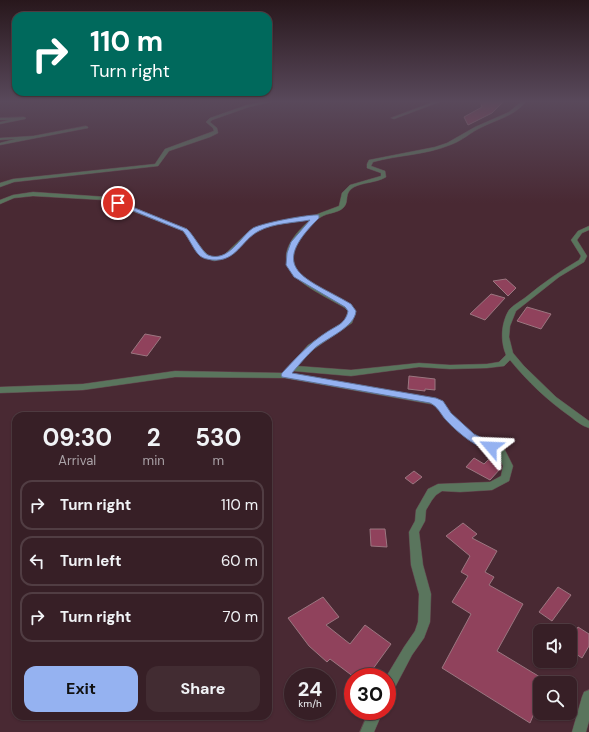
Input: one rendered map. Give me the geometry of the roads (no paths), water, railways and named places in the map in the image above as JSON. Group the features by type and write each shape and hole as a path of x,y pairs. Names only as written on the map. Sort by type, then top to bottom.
{"street":[{"path":"0,144 44,135"},
{"path":"0,185 13,181 156,165 160,161 164,152 167,150 210,135"},
{"path":"0,202 13,196 28,194 105,198 185,230 202,254 207,257 217,258 228,255 256,230 266,225 317,217 340,207 343,205 345,192 350,188 384,176 383,172 369,167 368,164 371,161 448,145 465,135"},
{"path":"0,139 33,137"},
{"path":"288,372 307,350 325,336 343,326 352,316 352,311 348,306 296,276 290,265 290,253 294,242 303,230 317,217"},
{"path":"589,228 580,232 574,240 584,253 582,261 557,276 513,310 509,317 505,336 510,355 546,393 570,413 589,425"},
{"path":"0,390 82,388 113,384 158,375 175,374 288,372 351,373 419,365 450,367 487,366 500,364 510,355"},
{"path":"288,372 439,403 448,416 470,436 502,452 506,459 508,466 506,478 498,483 492,486 482,487 441,487 432,492 425,501 420,521 414,532 417,565 425,594 424,622 420,634 396,672"},
{"path":"579,732 589,697"},
{"path":"366,732 372,720"}]}
